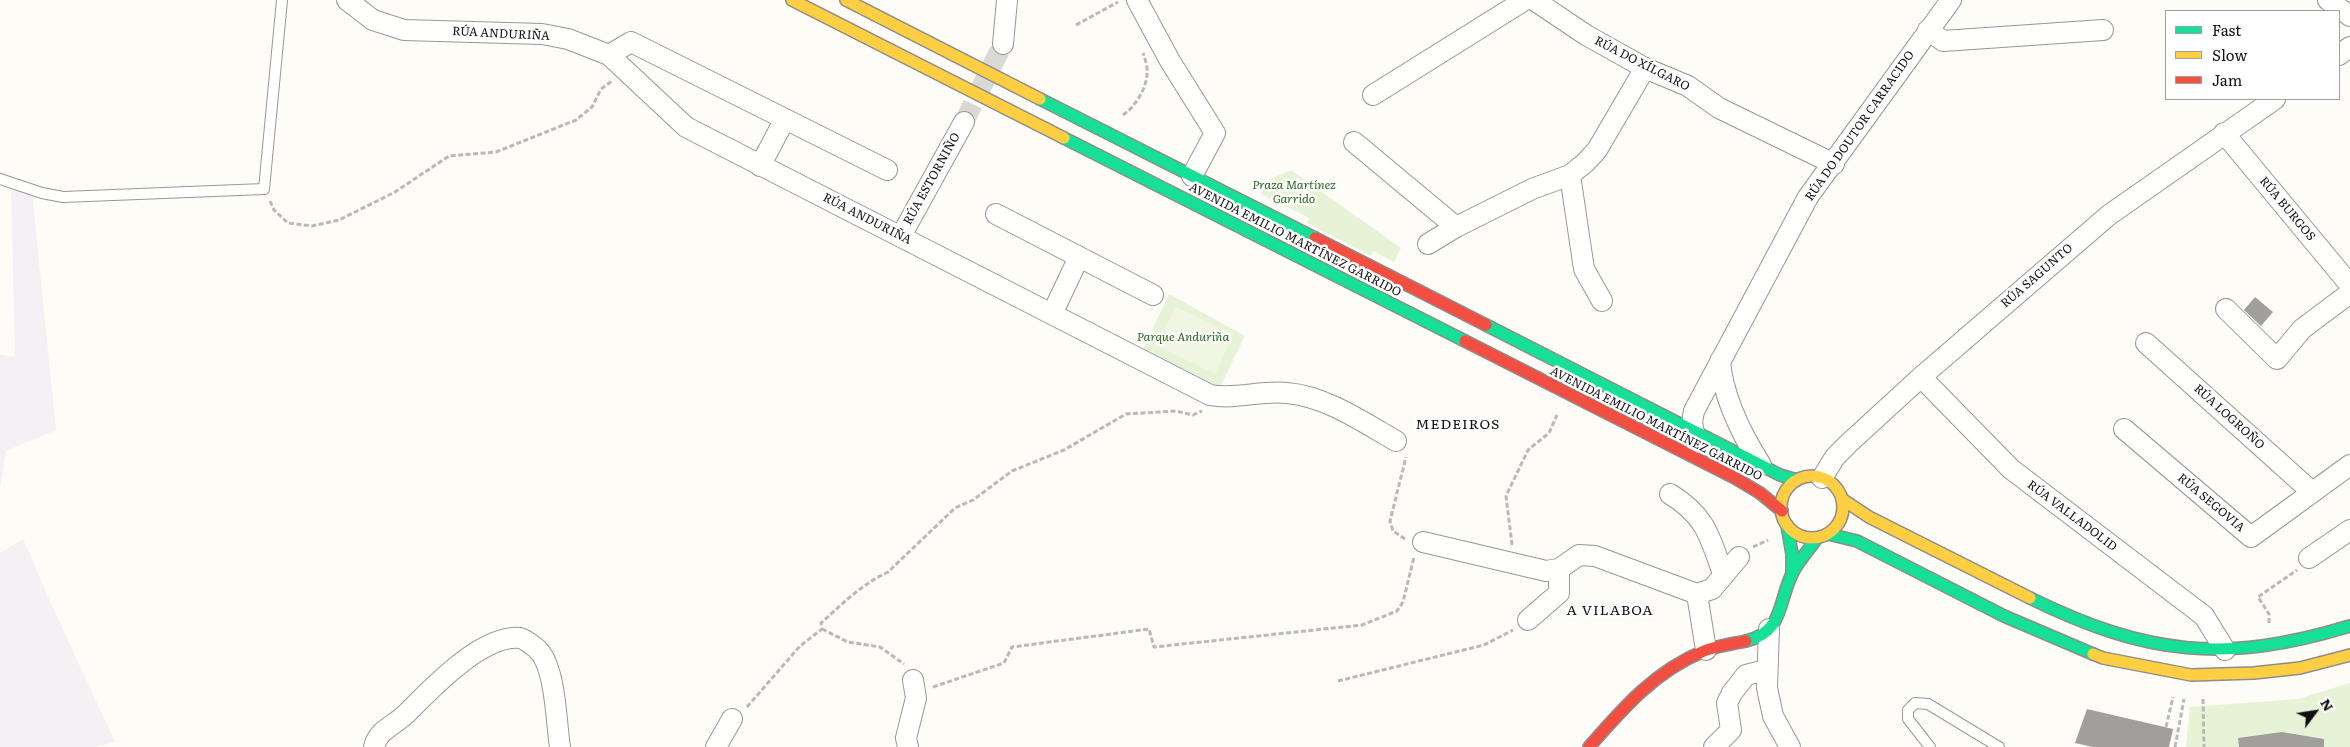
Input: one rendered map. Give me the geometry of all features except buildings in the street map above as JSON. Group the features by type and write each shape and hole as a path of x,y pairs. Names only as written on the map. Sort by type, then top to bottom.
{"main road":[{"name":"AVENIDA EMILIO MARTÍNEZ GARRIDO","path":"792,0 1706,464 1760,492 1782,511"},
{"name":"AVENIDA EMILIO MARTÍNEZ GARRIDO","path":"852,1 1762,466 1797,480"},
{"path":"1589,747 1646,686 1674,665 1706,650 1750,640 1768,630 1776,622 1792,574 1792,554 1787,525 1782,511 1785,493 1797,480 1814,476 1831,483 1842,499 1853,508 1923,545 2053,609 2109,632 2144,642 2225,650 2266,647 2350,626"},
{"path":"1792,574 1822,536 1841,519 1842,499"},
{"path":"1787,525 1803,537 1822,536 1857,541 2004,616 2103,658 2191,676 2254,673 2300,668 2350,655"}],"street":[{"name":"RÚA ANDURIÑA","path":"347,0 373,20 404,30 542,34 568,39 609,55 686,128 1210,395 1227,398 1287,393 1332,405 1401,446"},
{"path":"1003,44 1007,0"},
{"path":"1137,0 1170,61 1215,133 1192,176"},
{"path":"1372,95 1525,0"},
{"name":"RÚA DO XÍLGARO","path":"1534,0 1586,35 1645,68 1688,86 1719,108 1834,164"},
{"name":"RÚA DO DOUTOR CARRACIDO","path":"1694,411 1808,197 1834,164 1950,0"},
{"path":"2328,0 2350,16"},
{"path":"852,1 852,30"},
{"path":"1928,30 1943,41 2103,30"},
{"path":"609,55 631,42 888,170"},
{"path":"1428,244 1456,227 1532,189 1570,175 1598,150 1645,68"},
{"name":"RÚA SAGUNTO","path":"1822,478 1835,457 1921,378 2109,216 2274,100"},
{"path":"760,166 785,119"},
{"name":"RÚA ESTORNIÑO","path":"901,236 964,122"},
{"name":"RÚA BURGOS","path":"2224,134 2350,285"},
{"path":"1354,142 1456,227"},
{"path":"1570,175 1584,270 1602,301"},
{"path":"996,214 1153,295"},
{"path":"1052,314 1079,257"},
{"path":"2226,309 2277,359 2302,329 2350,293"},
{"name":"RÚA LOGROÑO","path":"2146,343 2312,492"},
{"path":"1720,361 1726,392 1748,444 1762,466"},
{"name":"RÚA VALLADOLID","path":"1921,378 2011,469 2204,616 2225,650"},
{"path":"1694,411 1692,422 1697,446 1706,464"},
{"path":"1673,420 1683,419 1694,411"},
{"name":"RÚA SEGOVIA","path":"2124,429 2251,537 2312,492 2348,472"},
{"path":"1670,494 1685,503 1707,527 1724,574"},
{"path":"2309,558 2350,530"},
{"path":"1420,542 1546,571 1559,569 1579,555 1595,556 1697,594 1712,589 1739,557"},
{"path":"1528,620 1559,594 1559,569"},
{"path":"1697,594 1706,650"},
{"path":"1768,630 1767,688 1773,716 1790,747"},
{"path":"374,747 383,730 399,720 475,652 503,640 522,638 538,649 548,669 555,691 560,747"},
{"path":"1714,747 1731,730 1728,703 1732,693 1746,675 1766,670"},
{"path":"908,747 906,738 914,688"},
{"path":"716,747 732,719"}],"lane":[{"path":"0,179 42,193 63,197 264,189 282,0"},
{"path":"1930,747 1908,720 1908,710 1915,703 1928,704 1998,747"}],"path":[{"path":"1076,25 1121,0"},
{"path":"1122,115 1131,109 1146,82 1148,72 1141,48"},
{"path":"264,189 274,210 288,223 312,226 339,220 395,192 449,156 496,152 576,120 592,107 601,89 626,70"},
{"path":"1209,408 1193,415 1176,411 1126,414 1064,450 1012,471 973,500 955,508 888,572 874,579 844,601 820,623 822,629 848,642 880,647 902,661 914,688 922,690 1004,664 1009,658 1012,647 1149,629 1154,647 1362,624 1398,611 1403,602 1420,542 1405,539 1393,531 1390,520 1401,446"},
{"path":"1515,564 1506,496 1528,450 1549,433 1557,415"},
{"path":"2268,626 2269,614 2258,597 2297,570 2309,558"},
{"path":"1338,681 1484,645 1508,634 1528,620"},
{"path":"732,719 750,704 800,646 822,629"},
{"path":"2166,727 2173,697"},
{"path":"2175,747 2184,699"},
{"path":"2203,699 2204,747"}],"shaded area":[{"path":"11,183 32,192 56,430 6,451 0,490 0,355 15,357"},
{"path":"23,539 115,742 96,747 0,747 0,553"}],"green space":[{"name":"Praza Martínez Garrido","path":"1291,170 1401,248 1394,262 1373,251 1371,256 1307,223 1309,218 1261,194 1268,180"},
{"name":"Parque Anduriña","path":"1169,294 1245,336 1220,387 1142,351"},
{"path":"1176,307 1234,334 1215,374 1156,345"},
{"path":"2350,683 2350,747 2186,747 2190,707 2298,699"}],"tunnel":[{"path":"964,122 1003,44"}],"traffic: fast":[{"path":"1040,99 1315,238"},
{"path":"1064,138 1465,341"},
{"path":"1486,325 1780,475 1797,480"},
{"path":"1787,525 1792,554 1792,574"},
{"path":"1828,534 1857,541 2004,616 2093,654"},
{"path":"1746,641 1758,637 1774,623 1792,574 1817,538"},
{"path":"2030,598 2111,632 2149,642 2187,648 2224,649 2264,646 2350,626"}],"traffic: slow":[{"path":"792,0 1064,138"},
{"path":"846,0 1040,99"},
{"path":"1812,476 1824,479 1834,485 1840,495 1843,507 1840,519 1834,529 1824,535 1812,538 1800,535 1790,529 1784,519 1781,507 1784,495 1790,485 1800,479 1812,476"},
{"path":"1842,499 1869,517 2030,598"},
{"path":"2093,654 2103,658 2191,675 2254,673 2300,668 2350,655"}],"traffic: jam":[{"path":"1315,238 1486,325"},
{"path":"1465,341 1735,478 1760,493 1782,511"},
{"path":"1589,747 1627,705 1670,669 1704,651 1746,641"}],"district":[{"name":"MEDEIROS","path":"1458,425"},
{"name":"A VILABOA","path":"1610,611"}]}
